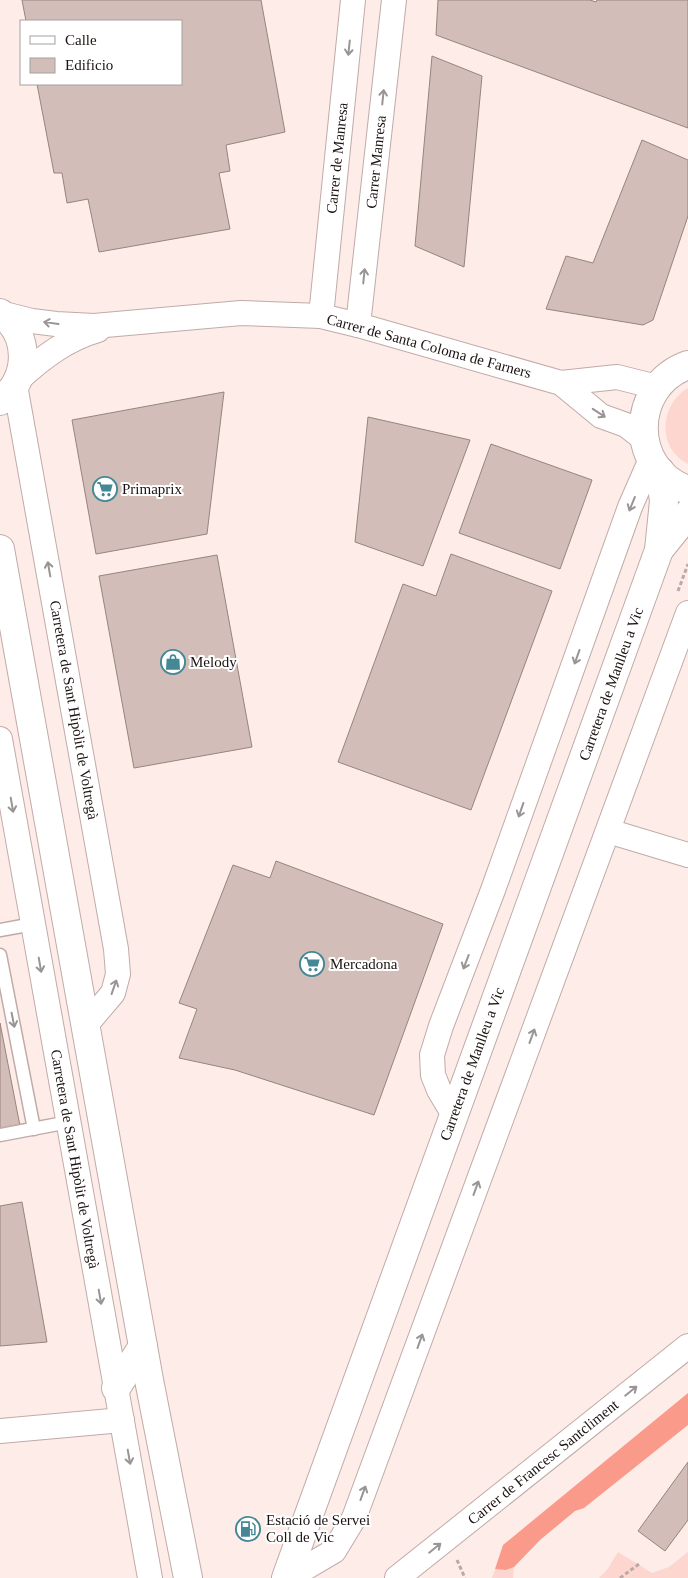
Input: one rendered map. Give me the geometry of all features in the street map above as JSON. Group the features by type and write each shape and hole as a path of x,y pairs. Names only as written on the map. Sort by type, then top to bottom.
{"street":[{"name":"Carrer de Manresa","path":"321,316 354,0"},
{"name":"Carrer Manresa","path":"358,325 394,0"},
{"name":"Carrer de Santa Coloma de Farners","path":"0,313 32,321 56,324 117,325 241,313 321,316 561,383 617,377 657,387"},
{"path":"0,313 14,326 21,341 23,364 11,389"},
{"name":"Carrer de Santa Coloma de Farners","path":"11,389 43,358 61,345 85,334 117,325"},
{"path":"657,387 669,375 687,363"},
{"name":"Carrer de Santa Coloma de Farners","path":"561,383 601,416 626,425 652,456"},
{"name":"Carretera de Manlleu a Vic","path":"287,1578 659,550 664,501 644,421 648,403 657,387"},
{"name":"Carretera de Sant Hipòlit de Voltregà","path":"11,389 116,949 118,974 113,993 85,1026"},
{"path":"454,1115 439,1090 433,1075 432,1055 630,507 652,456 671,481 688,490"},
{"name":"Carretera de Manlleu a Vic","path":"659,550 688,514"},
{"path":"0,549 143,1346 188,1578"},
{"name":"Carretera de Manlleu a Vic","path":"287,1578 334,1551 354,1518 688,613"},
{"name":"Carretera de Sant Hipòlit de Voltregà","path":"0,739 150,1578"},
{"path":"608,831 688,855"},
{"path":"116,1388 143,1346"},
{"name":"Carrer de Francesc Santcliment","path":"397,1578 688,1346"},
{"path":"0,1430 122,1420"}],"lane":[{"path":"0,930 33,924"},
{"path":"0,955 34,1128"},
{"path":"0,1135 69,1122"}],"path":[{"path":"620,1578 639,1564"}],"shaded area":[{"path":"688,388 688,464 678,457 671,448 666,426 667,415 672,404"},
{"path":"688,1393 688,1425 584,1508 575,1511 540,1540 514,1567 506,1570 495,1569 503,1545"},
{"path":"618,1552 652,1573 669,1567 688,1552 688,1578 599,1578 607,1570"},
{"path":"514,1567 513,1578 492,1578 495,1569 506,1570"}],"building":[{"path":"22,0 261,0 285,132 226,145 230,171 219,173 230,229 99,252 88,199 67,203 62,173 54,173 37,85 182,85 182,20 26,20"},
{"path":"438,0 590,0 596,2 597,0 688,0 688,128 436,35"},
{"path":"432,56 482,76 464,267 415,246"},
{"path":"642,140 688,160 688,216 653,320 643,325 546,309 566,256 593,263"},
{"path":"224,392 207,534 96,554 72,420"},
{"path":"368,417 470,440 423,566 355,542"},
{"path":"491,444 592,480 560,569 459,533"},
{"path":"451,554 552,591 471,810 338,762 403,584 436,596"},
{"path":"217,555 252,747 134,768 99,576"},
{"name":"Mercadona","path":"276,861 443,924 374,1115 235,1070 179,1058 197,1009 179,1003 233,865 270,878"},
{"path":"0,1023 20,1126 0,1129"},
{"path":"22,1202 47,1342 0,1346 0,1206"},
{"path":"688,1462 688,1520 665,1551 638,1531"}],"place":[{"name":"Primaprix","path":"105,489"},
{"name":"Melody","path":"173,662"},
{"name":"Mercadona","path":"312,964"},
{"name":"Estació de Servei Coll de Vic","path":"248,1529"}]}
